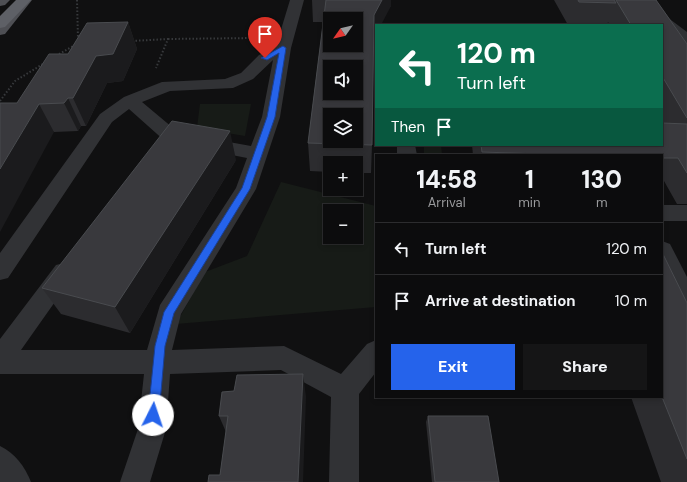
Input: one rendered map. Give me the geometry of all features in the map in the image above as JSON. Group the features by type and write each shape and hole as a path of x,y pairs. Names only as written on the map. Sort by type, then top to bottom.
{"highway":[{"path":"0,24 25,0"}],"main road":[{"path":"0,31 25,0"}],"street":[{"path":"135,482 152,429 160,346 169,312 246,189 271,117 284,43 297,0"},
{"path":"616,0 647,11 663,19 684,33"},
{"path":"0,271 106,118 130,101 168,86 227,84 247,76 265,58 284,43"},
{"path":"130,101 173,138 259,154"},
{"path":"154,152 173,138"},
{"path":"663,213 687,213"},
{"path":"663,252 687,301"},
{"path":"0,360 75,258"},
{"path":"344,482 345,390 375,353"},
{"path":"0,360 158,362 284,358 345,390"},
{"path":"0,461 16,482"}],"path":[{"path":"53,58 78,43 77,0"},
{"path":"156,69 168,39"},
{"path":"130,41 168,39 284,43"},
{"path":"0,101 15,82 46,62"}],"shaded area":[{"path":"200,104 251,104 245,136 197,128"},
{"path":"424,146 441,146 442,154 424,154"},
{"path":"281,182 323,193 323,196 336,196 375,206 375,307 176,324 205,272 247,256"}],"building":[{"path":"326,0 382,0 374,15 372,145 363,145 363,108 323,108 323,143 308,143 323,24 323,52 363,52 363,12 324,12"},
{"path":"578,0 614,0 616,3 579,2"},
{"path":"616,0 656,0 687,44 687,118 663,78 663,24 630,24"},
{"path":"128,22 113,54 96,56 73,98 68,98 64,103 39,104 0,169 0,103 17,103 49,54 68,54 87,23"},
{"path":"172,121 230,131 115,307 42,288"},
{"path":"663,123 687,124 687,173 678,158 663,158 663,154 541,154 482,152 481,146 663,146"},
{"path":"663,254 687,303 687,459 662,398"},
{"path":"303,374 298,482 208,482 209,475 220,475 228,416 219,416 222,392 234,391 237,375"},
{"path":"428,416 488,416 499,482 435,482"}],"route":[{"path":"153,415 160,346 169,312 246,189 271,117 283,48 265,58"}]}
